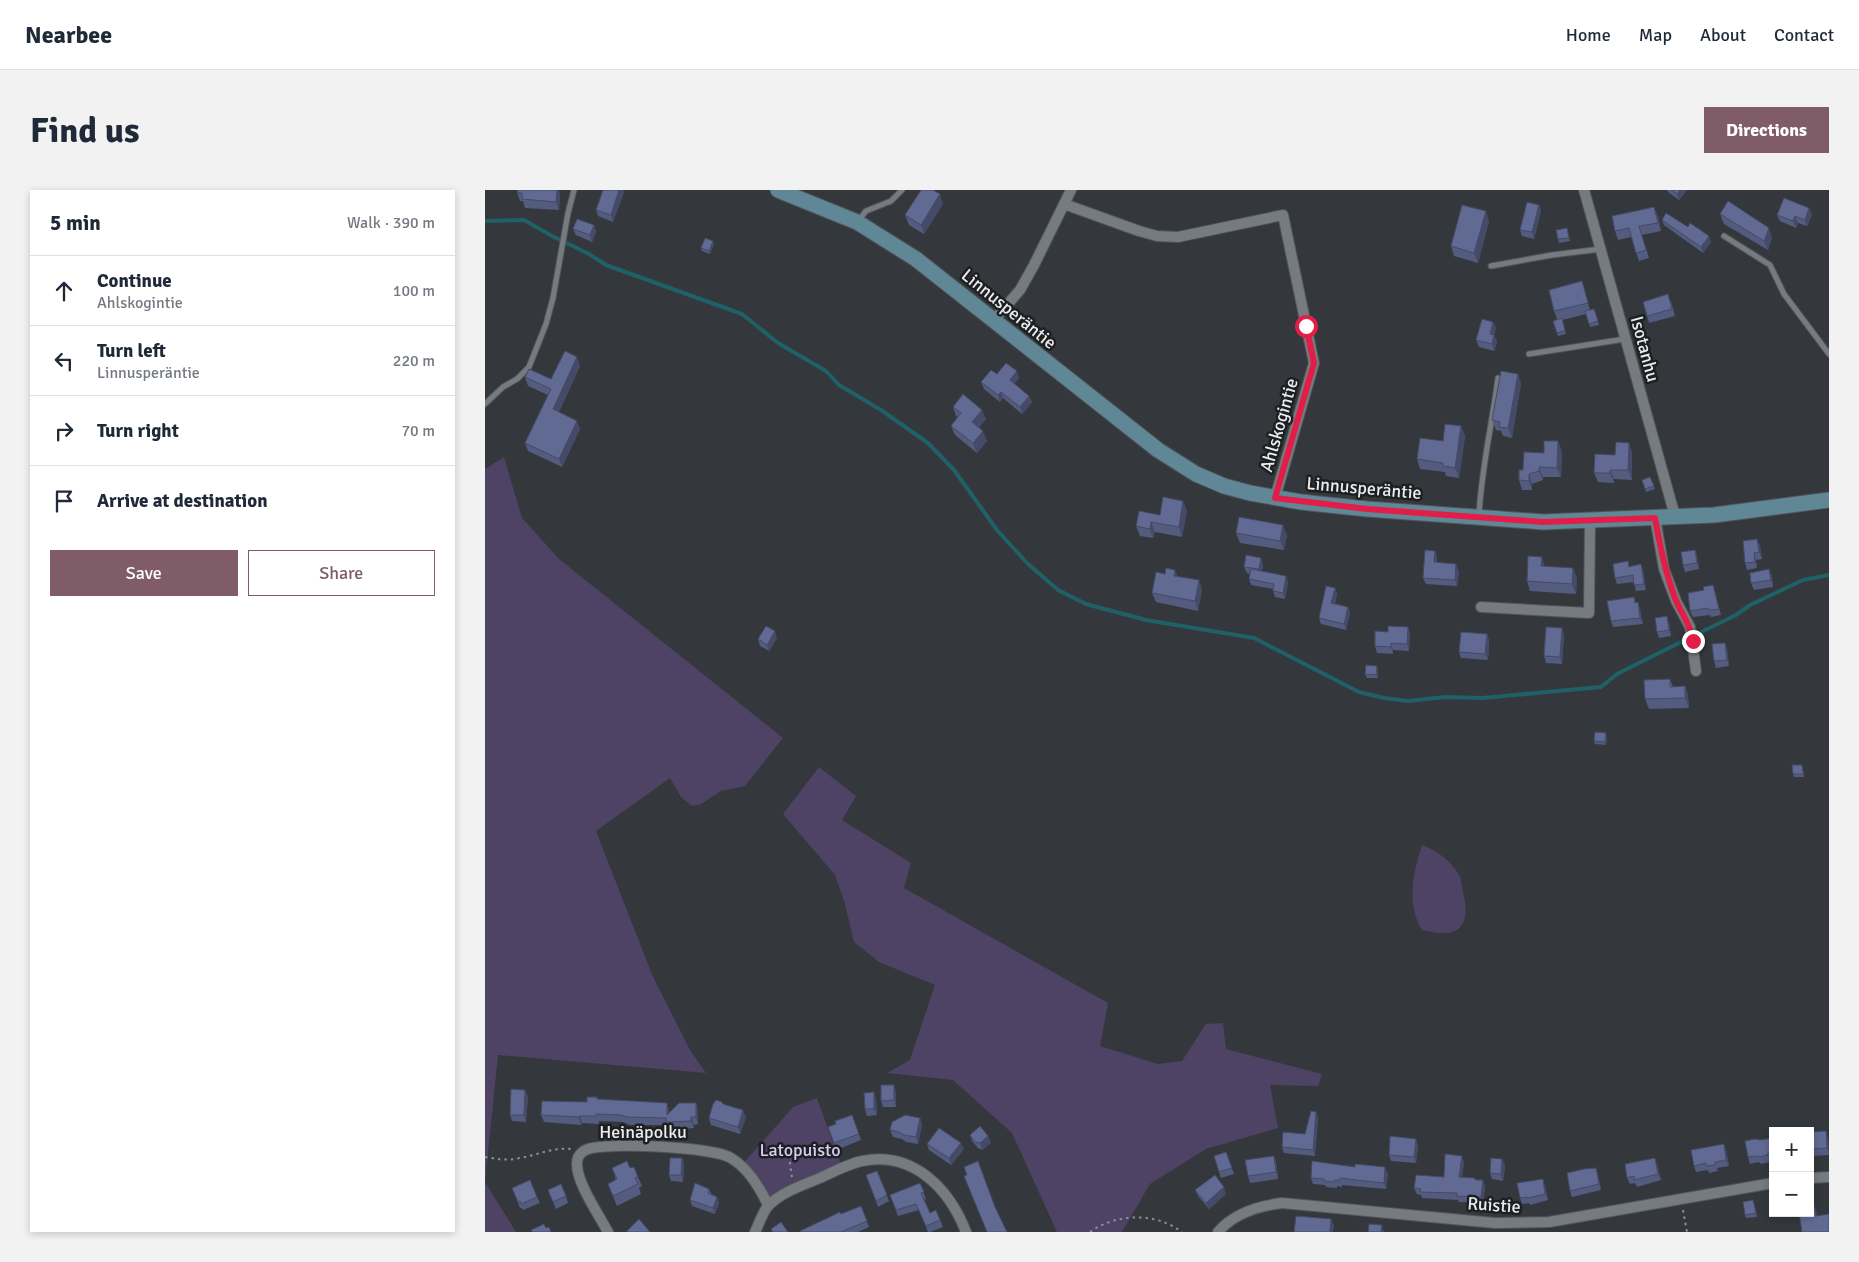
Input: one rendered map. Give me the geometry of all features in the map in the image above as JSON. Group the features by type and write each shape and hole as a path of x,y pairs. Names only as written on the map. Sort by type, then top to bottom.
{"street":[{"name":"Linnusperäntie","path":"778,190 857,222 916,259 1158,450 1188,470 1224,486 1250,494 1367,509 1543,522 1714,515 1829,500"},
{"path":"993,321 1020,290 1035,265 1071,190"},
{"name":"Isotanhu","path":"1584,190 1675,516"},
{"name":"Ahlskogintie","path":"1064,204 1157,236 1178,237 1283,216 1314,363 1275,498"},
{"path":"1655,518 1665,569 1676,601 1691,626 1696,671"},
{"path":"1481,607 1589,613 1591,520"},
{"name":"Heinäpolku","path":"608,1232 585,1188 577,1162 580,1154 586,1149 599,1146 656,1147 719,1152 731,1157 747,1172 764,1196 768,1206"},
{"path":"755,1232 768,1206 780,1197 861,1161 881,1159 903,1162 926,1174 943,1191 961,1218 966,1232"},
{"path":"1814,1178 1829,1177"},
{"name":"Ruistie","path":"1218,1232 1236,1216 1267,1205 1282,1203 1548,1227 1769,1184"}],"lane":[{"path":"485,404 503,387 517,379 529,368 546,324 574,190"},
{"path":"857,222 866,211 891,201 902,190"},
{"path":"1724,236 1769,265 1784,294 1829,354"},
{"path":"1491,266 1552,255 1601,249"},
{"path":"1529,354 1626,339"},
{"path":"1479,517 1483,465 1493,421 1498,378"}],"path":[{"path":"485,1158 509,1160 556,1149 586,1149"},
{"path":"788,1149 794,1190"},
{"path":"1682,1200 1687,1232"},
{"path":"1090,1232 1099,1226 1126,1217 1165,1222 1182,1232"}],"green space":[{"path":"504,457 522,518 559,559 783,738 745,786 721,791 701,804 692,806 681,797 670,778 596,831 653,977 690,1050 706,1073 498,1055 485,1182 485,469"},
{"path":"819,767 856,796 842,820 911,863 904,888 1108,1003 1100,1046 1158,1064 1182,1061 1206,1024 1223,1023 1226,1049 1322,1074 1318,1086 1270,1085 1278,1128 1206,1149 1150,1184 1122,1232 1057,1232 1012,1133 953,1080 887,1073 910,1060 935,985 879,962 854,942 845,904 835,875 783,814"},
{"path":"1422,845 1444,857 1460,877 1466,908 1465,918 1458,930 1443,933 1422,930 1417,920 1414,909 1413,888 1416,866"},
{"name":"Latopuisto","path":"817,1098 842,1168 768,1205 741,1166 793,1107"},
{"path":"485,1182 516,1232 485,1232"}],"building":[{"path":"518,190 557,190 556,202 522,199 522,193 517,192"},
{"path":"603,190 619,190 611,215 596,210"},
{"path":"921,190 933,190 940,194 921,225 905,215"},
{"path":"1672,190 1680,190 1677,194"},
{"path":"1784,198 1809,208 1805,220 1795,216 1793,221 1777,215"},
{"path":"1728,201 1769,228 1764,241 1720,214"},
{"path":"1527,202 1539,205 1532,232 1520,230"},
{"path":"1462,205 1486,211 1474,253 1451,246"},
{"path":"1654,207 1658,223 1639,226 1646,250 1636,253 1629,228 1615,231 1612,216"},
{"path":"1666,213 1688,227 1690,223 1709,236 1701,247 1662,220"},
{"path":"577,219 594,225 590,235 573,229"},
{"path":"1567,228 1569,238 1558,239 1556,230"},
{"path":"705,238 713,241 709,251 701,248"},
{"path":"1582,281 1588,303 1554,311 1549,290"},
{"path":"1668,294 1672,309 1647,316 1643,302"},
{"path":"1594,309 1598,321 1589,324 1585,311"},
{"path":"1562,318 1565,331 1557,333 1553,321"},
{"path":"1482,319 1493,322 1490,334 1494,335 1492,344 1476,340"},
{"path":"565,351 577,357 553,409 577,421 559,459 525,443 551,389 525,377 529,369 551,379"},
{"path":"1006,363 1017,371 1010,380 1029,396 1020,407 1001,392 998,395 981,382 991,370 997,374"},
{"path":"1501,371 1518,374 1508,428 1499,427 1500,422 1492,420"},
{"path":"963,394 982,410 972,422 983,431 973,443 951,426 961,413 953,407"},
{"path":"1445,424 1461,426 1455,468 1443,466 1443,463 1417,459 1420,438 1443,441"},
{"path":"1544,441 1558,441 1557,468 1539,467 1539,471 1529,474 1529,481 1519,480 1519,470 1523,470 1524,452 1544,453"},
{"path":"1616,442 1629,443 1628,470 1610,470 1610,473 1594,473 1595,454 1615,455"},
{"path":"1650,477 1654,486 1645,489 1642,480"},
{"path":"1163,497 1183,501 1179,527 1151,522 1150,529 1136,526 1139,511 1160,515"},
{"path":"1239,517 1283,525 1280,541 1236,533"},
{"path":"1757,539 1759,552 1754,553 1755,562 1745,563 1743,541"},
{"path":"1425,550 1435,551 1434,562 1456,564 1455,580 1423,578"},
{"path":"1695,550 1697,563 1683,565 1681,552"},
{"path":"1246,555 1261,558 1259,569 1244,567"},
{"path":"1528,556 1542,557 1541,566 1573,568 1572,584 1527,581"},
{"path":"1628,561 1629,567 1641,564 1644,584 1634,585 1633,575 1615,578 1613,564"},
{"path":"1166,568 1175,570 1174,576 1199,580 1195,601 1152,593 1156,572 1165,574"},
{"path":"1251,569 1286,576 1283,593 1273,591 1274,584 1249,579"},
{"path":"1769,569 1771,580 1751,583 1750,573"},
{"path":"1713,585 1719,609 1709,610 1708,608 1690,611 1688,593 1704,590 1703,587"},
{"path":"1326,586 1335,588 1331,603 1348,607 1344,624 1319,618"},
{"path":"1634,597 1635,603 1638,602 1640,618 1611,621 1607,601"},
{"path":"1667,616 1669,630 1657,632 1655,618"},
{"path":"766,626 775,631 767,645 758,639"},
{"path":"1388,626 1408,627 1407,644 1391,643 1391,647 1375,646 1375,631 1388,632"},
{"path":"1546,627 1562,628 1560,657 1544,656"},
{"path":"1461,632 1487,634 1485,654 1459,652"},
{"path":"1725,643 1727,660 1714,661 1712,644"},
{"path":"1366,665 1377,666 1376,675 1365,674"},
{"path":"1670,679 1670,687 1685,686 1685,698 1645,699 1644,680"},
{"path":"1595,732 1606,733 1605,742 1594,741"},
{"path":"1792,765 1802,765 1803,774 1793,774"},
{"path":"881,1085 894,1085 894,1100 881,1101"},
{"path":"511,1089 525,1090 524,1115 510,1115"},
{"path":"874,1092 874,1109 865,1109 864,1093"},
{"path":"587,1097 667,1103 667,1115 679,1103 696,1103 696,1117 691,1117 691,1121 666,1122 666,1118 627,1117 621,1115 596,1114 596,1116 578,1117 541,1115 542,1101 587,1102"},
{"path":"716,1100 743,1110 738,1127 709,1118"},
{"path":"1311,1111 1316,1112 1313,1150 1282,1147 1283,1132 1305,1134"},
{"path":"852,1115 859,1134 834,1143 828,1127 836,1124 835,1121"},
{"path":"905,1115 920,1118 916,1137 890,1130 892,1122"},
{"path":"980,1126 988,1136 980,1143 975,1142 970,1135"},
{"path":"939,1128 961,1143 949,1158 927,1144"},
{"path":"1826,1131 1827,1148 1814,1149 1814,1132"},
{"path":"1390,1136 1416,1139 1414,1157 1389,1155"},
{"path":"1769,1139 1769,1154 1758,1157 1748,1157 1745,1141"},
{"path":"1724,1144 1726,1160 1715,1162 1715,1165 1707,1166 1706,1163 1694,1166 1691,1150"},
{"path":"1226,1152 1232,1168 1219,1172 1214,1156"},
{"path":"1445,1154 1462,1156 1459,1177 1483,1180 1481,1197 1457,1196 1457,1193 1420,1192 1421,1189 1414,1188 1416,1175 1444,1177"},
{"path":"1274,1156 1276,1172 1248,1176 1245,1160"},
{"path":"670,1158 682,1158 681,1175 669,1175"},
{"path":"1491,1158 1502,1159 1501,1174 1490,1173"},
{"path":"1655,1158 1658,1174 1634,1180 1634,1176 1627,1178 1625,1164"},
{"path":"627,1161 630,1168 634,1167 638,1177 635,1178 638,1184 613,1196 608,1184 617,1179 612,1168"},
{"path":"978,1161 995,1207 1007,1232 987,1232 964,1176 967,1175 964,1167"},
{"path":"1312,1161 1355,1167 1355,1164 1385,1167 1384,1183 1340,1178 1340,1180 1335,1180 1334,1182 1311,1178"},
{"path":"1596,1168 1599,1184 1570,1191 1567,1173"},
{"path":"877,1171 887,1195 876,1201 866,1175"},
{"path":"1215,1175 1224,1187 1206,1203 1195,1190"},
{"path":"1543,1179 1545,1194 1520,1198 1517,1183"},
{"path":"530,1180 537,1197 521,1204 520,1201 518,1202 512,1188"},
{"path":"695,1183 709,1189 708,1193 717,1197 713,1208 690,1200"},
{"path":"920,1183 924,1192 921,1193 930,1213 936,1210 940,1220 926,1226 916,1204 896,1210 890,1195"},
{"path":"561,1184 566,1196 553,1202 548,1190"},
{"path":"1753,1200 1756,1213 1745,1215 1743,1202"},
{"path":"1814,1204 1816,1216 1829,1214 1829,1232 1802,1232 1800,1217 1814,1217"},
{"path":"861,1206 867,1221 841,1232 800,1231 840,1212 841,1214"},
{"path":"1296,1216 1331,1219 1330,1232 1294,1232"},
{"path":"639,1219 650,1232 628,1232 627,1231"},
{"path":"781,1222 788,1232 773,1232 771,1229"},
{"path":"544,1224 546,1228 549,1227 551,1232 532,1232 531,1230"},
{"path":"1369,1224 1382,1225 1381,1232 1368,1232"}],"waterway":[{"path":"485,221 524,220 606,265 742,314 778,343 826,371 839,385 881,410 928,443 954,470 997,530 1027,563 1058,590 1086,604 1146,620 1254,638 1359,692 1408,701 1445,697 1482,698 1601,687 1617,674 1689,638"},
{"path":"1697,634 1736,615 1750,605 1803,580 1829,575"}],"route":[{"path":"1306,326 1314,363 1275,498 1367,509 1543,522 1655,518 1665,569 1676,601 1691,626 1693,641"}]}
